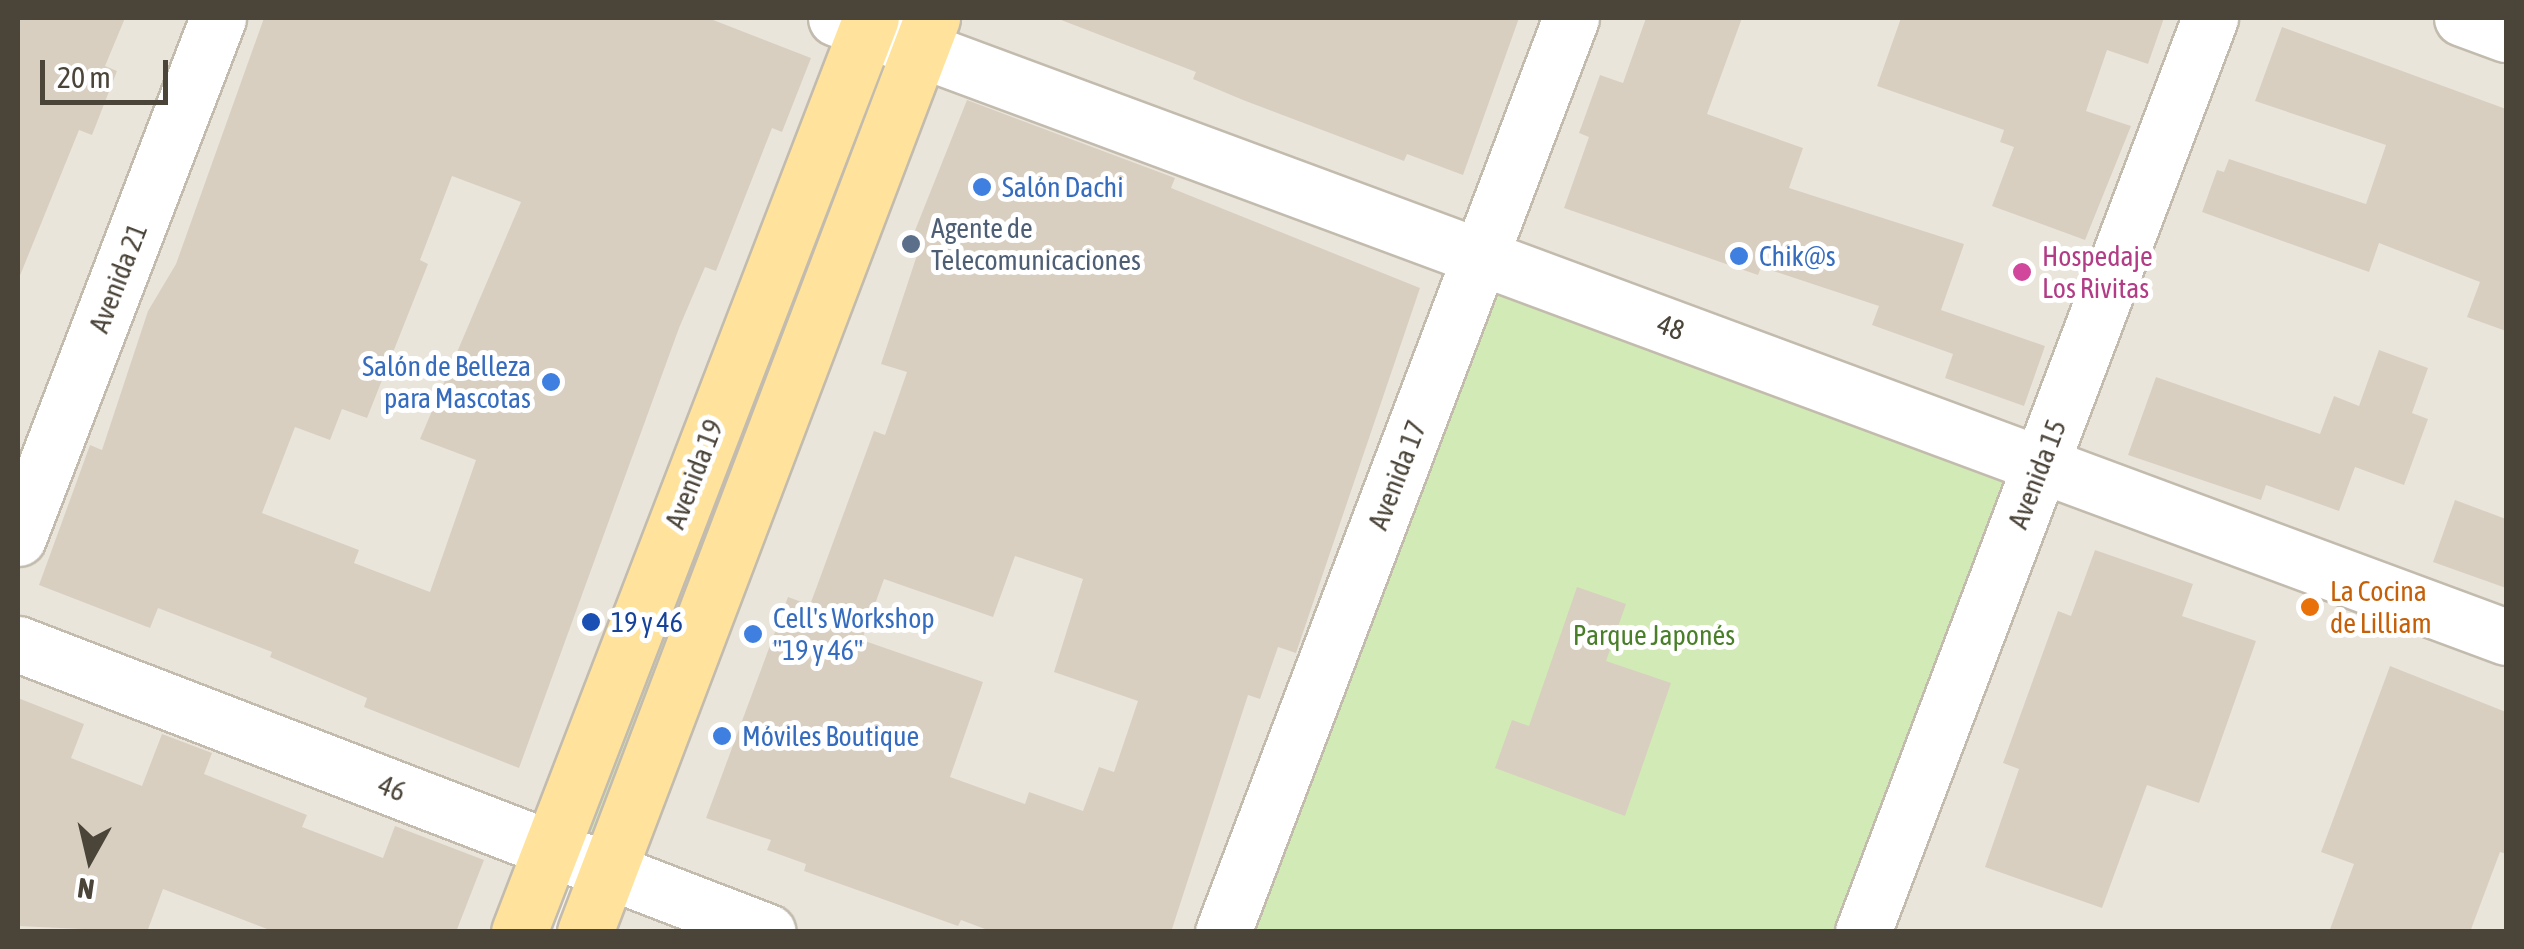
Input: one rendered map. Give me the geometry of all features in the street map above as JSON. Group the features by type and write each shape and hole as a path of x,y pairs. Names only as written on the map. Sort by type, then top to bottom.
{"main road":[{"name":"Avenida 19","path":"519,932 858,21"},
{"path":"585,932 926,33"}],"street":[{"name":"Avenida 21","path":"18,538 218,18"},
{"name":"Avenida 17","path":"1224,932 1570,18"},
{"name":"Avenida 15","path":"1864,932 2210,18"},
{"path":"2462,18 2506,34"},
{"name":"48","path":"858,21 926,33 1480,256 2506,637"},
{"name":"46","path":"18,644 768,932"}],"shaded area":[{"path":"18,18 871,18 519,931 18,931"},
{"path":"932,18 2506,18 2506,931 569,932"}],"green space":[{"path":"883,52 891,54 591,847 578,842"},
{"name":"Parque Japonés","path":"1480,256 2040,464 1863,931 1223,932"}],"building":[{"path":"18,18 125,18 105,66 117,71 92,135 79,130 19,278"},
{"path":"264,18 708,18 811,58 782,132 772,128 716,271 705,267 679,328 519,768 364,707 367,698 270,657 272,652 158,608 150,628 39,585 90,445 102,450 148,311 176,264","holes":["452,176 521,202 420,439 476,460 430,592 354,563 359,550 262,513 295,427 330,440 342,409 367,418 428,264 420,260"]},
{"path":"1056,18 1519,18 1463,175 1407,154 1404,161 1243,100 1193,79 1196,72"},
{"path":"1646,18 1742,18 1707,114 1803,148 1789,188 1964,244 1941,310 2045,346 2024,406 1945,378 1953,354 1872,325 1879,306 1761,267 1758,275 1564,208 1589,137 1579,133 1600,75 1623,83"},
{"path":"1901,18 2164,18 2148,64 2107,50 2086,111 2131,126 2085,240 1992,206 2014,147 2000,142 2004,130 1877,86"},
{"path":"2282,27 2506,109 2506,331 2467,317 2480,282 2379,243 2369,272 2202,212 2217,170 2224,172 2229,159 2366,204 2386,145 2255,101"},
{"path":"967,100 1175,178 1171,188 1420,288 1296,653 1278,647 1260,699 1248,695 1171,932 993,932 961,920 958,926 804,871 806,864 767,850 771,840 706,818 788,597 810,605 874,431 885,435 907,372 881,364 920,246 910,243","holes":["1015,556 1083,579 1054,672 1138,701 1114,772 1099,767 1083,811 1029,792 1025,804 950,777 983,682 862,640 884,579 993,617"]},
{"path":"2379,350 2428,368 2412,413 2428,419 2404,485 2355,467 2339,511 2266,485 2261,500 2128,455 2156,377 2320,434 2334,396 2359,406"},
{"path":"2455,500 2506,519 2506,588 2433,562"},
{"path":"2095,550 2193,584 2182,616 2256,641 2199,803 2147,785 2102,908 1985,867 2019,769 2003,763 2058,611 2071,616"},
{"path":"1577,587 1626,604 1606,661 1671,683 1625,816 1495,768 1512,720 1529,726"},
{"path":"2390,666 2506,712 2506,854 2500,852 2470,932 2329,932 2354,864 2321,852"},
{"path":"18,698 84,724 71,758 142,786 162,734 212,753 204,774 307,815 302,827 383,858 395,826 484,860 456,932 275,932 163,889 147,932 18,926"}],"place":[{"name":"Salón Dachi","path":"982,187"},
{"name":"Agente de Telecomunicaciones","path":"911,244"},
{"name":"Chik@s","path":"1739,256"},
{"name":"Hospedaje Los Rivitas","path":"2022,272"},
{"name":"Salón de Belleza para Mascotas","path":"551,382"},
{"name":"La Cocina de Lilliam","path":"2310,607"},
{"name":"19 y 46","path":"591,622"},
{"name":"Cell's Workshop \"19 y 46\"","path":"753,634"},
{"name":"Móviles Boutique","path":"722,736"}]}
